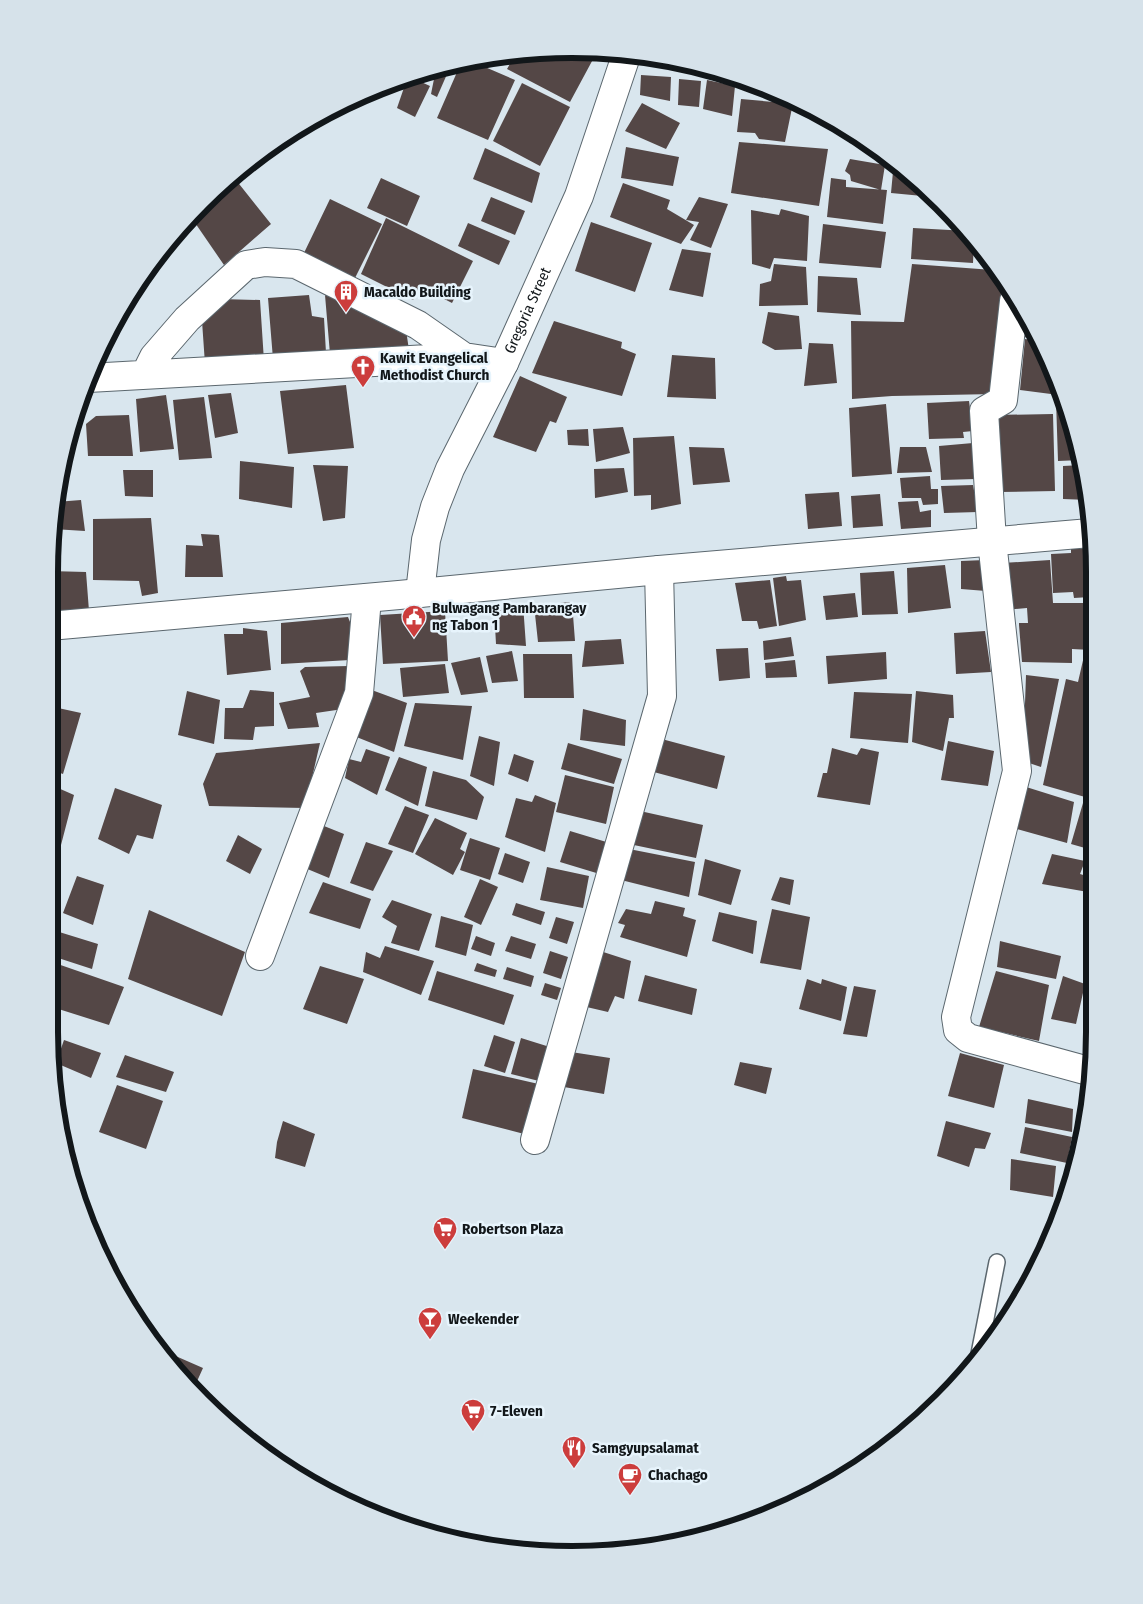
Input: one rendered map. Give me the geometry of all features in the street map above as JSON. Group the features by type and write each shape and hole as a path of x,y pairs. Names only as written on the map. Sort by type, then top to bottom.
{"street":[{"name":"Gregoria Street","path":"420,593 426,540 435,507 450,470 504,363 579,196 625,61"},
{"path":"145,375 154,357 187,318 246,265 265,262 296,264 418,325 464,357"},
{"path":"1013,308 1003,400 984,411 992,541 1017,771 956,1018 958,1030 968,1038 1084,1070"},
{"path":"96,378 464,357 504,363"},
{"path":"58,625 1084,534"},
{"path":"535,1140 662,696 659,570"},
{"path":"260,956 359,693 366,598"}],"lane":[{"path":"981,1342 997,1262"}],"building":[{"path":"593,59 570,102 507,69 511,61"},
{"path":"481,65 515,80 488,140 437,118 458,70"},
{"path":"448,73 437,97 431,94 434,79 431,77"},
{"path":"641,75 671,77 670,101 640,95"},
{"path":"679,79 701,81 699,107 678,105"},
{"path":"707,80 735,86 732,116 703,109"},
{"path":"419,81 430,86 415,117 397,108 405,85"},
{"path":"522,83 570,107 540,166 493,141"},
{"path":"741,99 780,103 785,105 785,107 792,108 785,142 759,139 755,133 737,132"},
{"path":"642,103 680,123 666,149 625,131"},
{"path":"739,142 828,149 819,206 731,193"},
{"path":"626,147 679,157 673,186 621,178"},
{"path":"485,148 540,173 532,203 473,179"},
{"path":"850,159 885,165 881,190 851,181 850,175 845,171"},
{"path":"893,171 922,196 891,193"},
{"path":"381,178 420,196 407,226 367,208"},
{"path":"831,178 846,180 846,187 887,190 883,224 827,217"},
{"path":"237,182 271,224 224,265 195,222"},
{"path":"623,183 670,200 667,209 694,225 681,244 610,217"},
{"path":"491,197 525,211 515,235 481,221"},
{"path":"699,197 728,204 711,248 690,240 699,222 686,220"},
{"path":"330,199 382,224 354,280 303,255"},
{"path":"781,209 809,216 807,261 774,258 770,269 752,264 751,210 779,215"},
{"path":"386,218 473,261 452,303 421,287 413,300 361,274"},
{"path":"591,222 652,243 635,292 575,271"},
{"path":"468,223 510,241 499,265 458,246"},
{"path":"823,224 886,232 881,268 819,263"},
{"path":"913,228 956,230 973,252 973,263 911,259"},
{"path":"682,249 711,253 703,297 669,290"},
{"path":"774,264 806,267 808,305 759,306 760,284 771,281"},
{"path":"912,264 987,270 1010,303 995,394 892,396 852,399 851,321 904,322"},
{"path":"818,276 857,278 861,315 817,312"},
{"path":"309,295 312,316 324,318 326,353 273,359 268,298"},
{"name":"Macaldo Building","path":"325,295 406,330 409,350 330,354"},
{"path":"220,299 260,300 264,361 205,364 202,321"},
{"path":"768,312 799,316 802,349 775,350 762,343"},
{"path":"1017,314 1029,338 1014,336"},
{"path":"554,321 622,342 621,348 636,354 622,396 532,373"},
{"path":"1025,339 1030,340 1046,375 1051,389 1051,394 1020,390"},
{"path":"809,343 833,344 837,383 804,386"},
{"path":"672,355 715,358 716,399 667,397"},
{"path":"520,376 567,397 556,423 550,421 536,452 493,437"},
{"path":"346,385 354,448 288,454 280,391"},
{"path":"231,393 238,433 215,438 208,395"},
{"path":"166,395 174,449 140,452 136,399"},
{"path":"204,397 212,458 179,460 173,400"},
{"path":"969,401 973,431 963,432 964,438 929,439 927,403"},
{"path":"1056,401 1073,460 1058,461"},
{"path":"886,404 892,474 852,477 849,408"},
{"path":"1053,414 1055,491 999,492 996,415"},
{"path":"129,415 133,456 88,456 86,424 96,416"},
{"path":"623,427 630,453 596,462 593,429"},
{"path":"588,429 589,446 568,445 567,430"},
{"path":"674,436 681,504 651,510 651,495 634,496 633,438"},
{"path":"973,443 976,479 941,480 939,446"},
{"path":"689,447 724,448 730,482 693,485"},
{"path":"900,447 926,447 932,472 897,473"},
{"path":"240,461 294,467 292,508 239,499"},
{"path":"313,465 348,466 345,518 323,521"},
{"path":"1075,465 1080,500 1063,499 1063,466"},
{"path":"624,468 628,492 595,498 594,469"},
{"path":"123,470 153,470 153,497 125,496"},
{"path":"930,476 931,489 938,489 938,504 923,505 921,498 902,498 900,478"},
{"path":"973,485 978,512 944,513 941,486"},
{"path":"839,492 842,526 808,529 805,494"},
{"path":"880,494 883,526 853,528 851,496"},
{"path":"81,500 85,531 60,529 62,501"},
{"path":"918,501 920,512 931,510 931,527 901,529 898,502"},
{"path":"151,518 158,593 142,596 139,581 93,580 93,519"},
{"path":"201,534 219,535 223,577 185,577 186,545 203,546"},
{"path":"1085,548 1086,597 1074,598 1073,592 1053,593 1051,554 1071,553 1071,549"},
{"path":"985,560 986,591 961,589 961,561"},
{"path":"1050,560 1053,603 1086,603 1086,650 1072,649 1072,663 1022,662 1019,623 1028,623 1027,608 1005,610 1002,563"},
{"path":"945,565 951,608 908,613 907,568"},
{"path":"58,571 86,572 89,611 58,613"},
{"path":"894,571 898,614 862,615 860,573"},
{"path":"786,576 787,581 801,580 806,620 779,626 773,578"},
{"path":"770,580 777,626 759,629 757,621 742,621 735,583"},
{"path":"855,593 858,617 826,620 823,596"},
{"path":"572,602 575,641 538,642 534,605"},
{"path":"523,604 526,646 496,644 494,608 499,605"},
{"name":"Bulwagang Pambarangay ng Tabon 1","path":"445,611 448,661 383,664 380,615"},
{"path":"348,617 356,637 350,660 281,664 281,623"},
{"path":"243,628 267,631 271,670 227,675 224,634 243,634"},
{"path":"985,631 991,672 956,674 954,633"},
{"path":"791,637 794,656 764,660 763,641"},
{"path":"621,639 624,664 582,667 585,641"},
{"path":"748,648 750,678 719,681 716,649"},
{"path":"512,651 518,681 492,683 486,656"},
{"path":"886,652 887,679 828,684 826,656"},
{"path":"523,654 572,654 574,698 524,698"},
{"path":"1084,656 1086,656 1086,797 1043,785 1066,679 1078,682"},
{"path":"480,657 488,692 461,695 451,663"},
{"path":"795,660 797,677 766,678 765,663"},
{"path":"445,664 449,693 403,697 400,668"},
{"path":"349,666 343,709 316,713 319,727 288,729 279,703 310,697 300,671 305,667"},
{"path":"1026,675 1059,679 1041,767 1023,761"},
{"path":"369,689 407,703 394,752 354,736"},
{"path":"250,690 274,692 274,726 255,727 253,740 224,739 225,708 243,708"},
{"path":"187,691 220,700 214,744 178,735"},
{"path":"916,691 953,695 954,718 949,718 943,751 912,742"},
{"path":"854,692 912,694 908,743 850,738"},
{"path":"415,703 472,706 463,760 404,746"},
{"path":"58,708 81,713 63,774 58,772"},
{"path":"583,709 626,720 625,746 580,740"},
{"path":"479,736 500,742 494,786 470,776"},
{"path":"658,738 725,756 717,789 650,771"},
{"path":"948,741 994,751 988,786 941,780"},
{"path":"320,743 305,808 209,806 203,784 216,753"},
{"path":"568,743 622,759 614,784 561,769"},
{"path":"832,748 857,755 861,748 879,752 870,805 817,797 823,773 827,773"},
{"path":"366,749 390,757 377,795 345,778 349,759 361,762"},
{"path":"514,754 534,761 528,782 508,774"},
{"path":"399,757 427,767 418,806 385,790"},
{"path":"433,771 466,780 484,797 477,820 425,806"},
{"path":"565,775 614,787 606,824 556,812"},
{"path":"1023,786 1074,802 1067,843 1013,828"},
{"path":"58,788 74,795 61,845 58,844"},
{"path":"115,788 162,805 153,839 137,835 129,854 98,839"},
{"path":"535,795 556,803 545,852 505,837 516,798 532,802"},
{"path":"1083,803 1086,804 1086,848 1071,844"},
{"path":"405,806 429,815 413,853 388,844"},
{"path":"640,811 703,825 696,858 629,844"},
{"path":"435,818 467,833 460,849 465,852 453,875 415,854"},
{"path":"319,824 344,834 329,878 305,868"},
{"path":"570,831 613,844 603,875 560,862"},
{"path":"238,835 262,849 250,874 226,861"},
{"path":"470,838 500,848 490,880 460,870"},
{"path":"366,842 393,851 373,891 350,883"},
{"path":"629,849 695,862 689,897 617,879"},
{"path":"505,853 530,862 523,883 498,874"},
{"path":"1052,854 1085,861 1080,874 1086,876 1086,892 1042,884"},
{"path":"705,859 741,870 731,905 698,895"},
{"path":"547,867 589,876 583,908 540,900"},
{"path":"77,876 104,885 93,925 63,913"},
{"path":"780,877 794,880 790,905 771,900"},
{"path":"480,879 498,887 481,925 464,917"},
{"path":"323,882 371,899 360,929 309,913"},
{"path":"392,900 432,914 419,951 391,943 397,926 382,917"},
{"path":"655,901 685,908 683,916 696,920 687,957 620,937 625,925 618,923 626,909 651,914"},
{"path":"516,903 545,912 541,925 512,915"},
{"path":"772,909 810,917 801,970 760,963"},
{"path":"149,910 245,952 222,1016 128,979"},
{"path":"719,912 757,921 753,954 712,941"},
{"path":"441,916 473,925 466,956 435,947"},
{"path":"556,917 574,922 567,944 549,938"},
{"path":"58,932 98,944 92,969 58,958"},
{"path":"476,936 495,943 491,956 471,949"},
{"path":"511,936 536,944 531,959 505,951"},
{"path":"1000,941 1061,956 1056,979 997,967"},
{"path":"385,946 434,961 421,995 363,972 366,952 380,958"},
{"path":"594,949 631,961 624,999 615,996 608,1012 578,1005"},
{"path":"550,951 568,957 561,979 543,973"},
{"path":"477,963 497,970 495,977 474,971"},
{"path":"58,964 124,987 109,1025 58,1009"},
{"path":"320,966 364,979 347,1024 303,1009"},
{"path":"507,967 534,976 531,987 503,979"},
{"path":"437,971 514,995 504,1025 428,1000"},
{"path":"996,971 1049,985 1039,1041 979,1027"},
{"path":"645,975 697,989 692,1015 638,1001"},
{"path":"1063,976 1085,984 1076,1024 1051,1019"},
{"path":"807,979 821,984 822,979 847,987 841,1021 799,1009"},
{"path":"545,983 561,988 557,1000 541,995"},
{"path":"854,986 876,990 867,1037 843,1034"},
{"path":"494,1035 515,1042 505,1073 484,1066"},
{"path":"521,1038 553,1048 543,1082 511,1074"},
{"path":"64,1040 101,1053 91,1078 59,1064 59,1055"},
{"path":"571,1052 610,1058 604,1094 564,1087"},
{"path":"960,1053 1004,1065 994,1108 948,1096"},
{"path":"125,1055 174,1072 166,1092 116,1077"},
{"path":"740,1062 772,1068 766,1094 734,1085"},
{"path":"473,1069 543,1085 528,1135 462,1118"},
{"path":"117,1085 163,1101 146,1149 99,1132"},
{"path":"1028,1099 1073,1109 1072,1132 1025,1123"},
{"path":"283,1121 315,1134 305,1167 275,1158"},
{"path":"946,1121 991,1133 985,1149 975,1148 969,1167 937,1156"},
{"path":"1025,1127 1072,1137 1067,1163 1020,1153"},
{"path":"1011,1159 1056,1166 1053,1197 1010,1190"},
{"path":"171,1354 203,1368 196,1383"}],"place":[{"name":"Macaldo Building","path":"346,313"},
{"name":"Kawit Evangelical Methodist Church","path":"363,388"},
{"name":"Bulwagang Pambarangay ng Tabon 1","path":"414,638"},
{"name":"Robertson Plaza","path":"445,1250"},
{"name":"Weekender","path":"430,1340"},
{"name":"7-Eleven","path":"473,1432"},
{"name":"Samgyupsalamat","path":"574,1469"},
{"name":"Chachago","path":"630,1496"}]}
